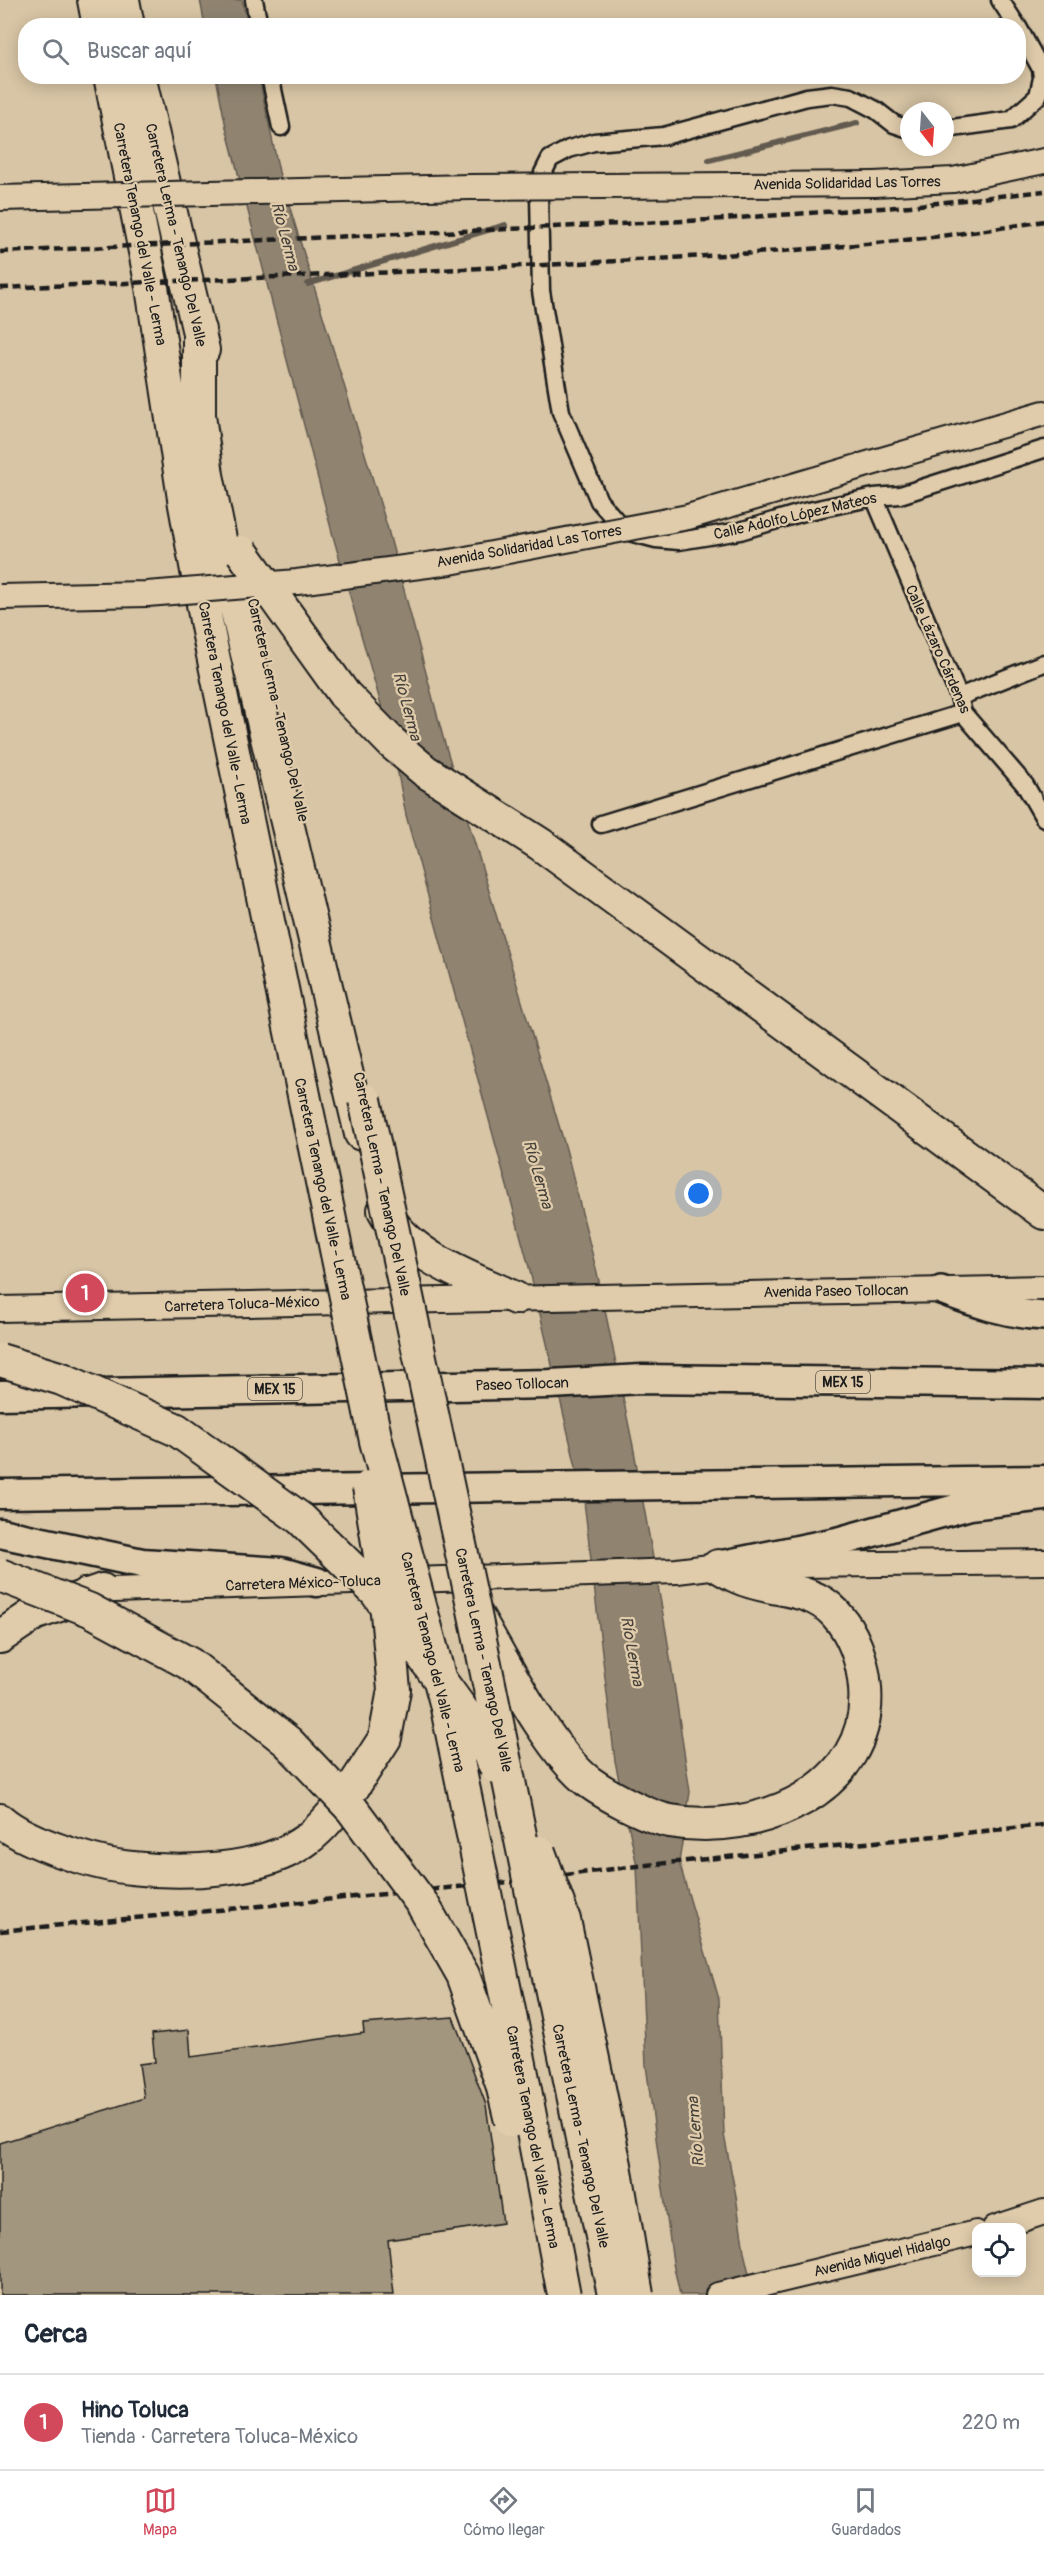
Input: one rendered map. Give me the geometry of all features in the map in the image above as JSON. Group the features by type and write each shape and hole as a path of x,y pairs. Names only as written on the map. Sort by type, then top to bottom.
{"highway":[{"path":"94,0 97,18"},
{"path":"123,0 126,18"},
{"name":"Carretera Tenango del Valle - Lerma","path":"112,84 152,287 185,506 207,626 376,1441 446,1703 564,2295"},
{"name":"Carretera Lerma - Tenango Del Valle","path":"141,84 199,330 242,552 474,1610 614,2295"},
{"path":"199,330 199,415 210,486 370,1169 385,1212 399,1230 440,1262 521,1298"},
{"path":"242,552 344,694 392,743 425,771 549,851 1044,1213"},
{"path":"0,1360 62,1379 177,1430 301,1519 376,1592 475,1728 532,1834 564,1920 615,2165 637,2295"},
{"name":"Paseo Tollocan","path":"0,1395 550,1384 642,1379 1044,1384"},
{"path":"0,1820 10,1829 51,1847 89,1858 131,1868 195,1870 247,1864 276,1855 305,1841 332,1815 385,1738 394,1690 384,1580 366,1467 376,1441"},
{"path":"0,1494 1044,1480"},
{"path":"718,1566 837,1542 970,1505 1044,1496"},
{"path":"0,1533 142,1563 281,1572 317,1582"},
{"path":"474,1610 563,1755 588,1781 643,1812 669,1821 726,1824 754,1819 801,1800 822,1786 843,1767 861,1731 865,1695 860,1660 845,1627 834,1612 810,1596 739,1578 718,1566"},
{"path":"0,1575 90,1610 190,1664 288,1742 352,1809 423,1905 463,1975 502,2084 547,2295"},
{"path":"0,1637 34,1614 102,1590"}],"main road":[{"name":"Avenida Solidaridad Las Torres","path":"0,198 470,187 873,184 952,180 1044,161"},
{"name":"Avenida Solidaridad Las Torres","path":"0,597 147,594 274,584 450,562 688,517 1044,413"},
{"name":"Avenida Paseo Tollocan","path":"628,1296 1044,1288"},
{"path":"941,1290 982,1306 1021,1315 1044,1316"},
{"name":"Carretera Toluca-México","path":"0,1309 628,1296"},
{"path":"718,1566 1044,1562"},
{"name":"Carretera México-Toluca","path":"0,1592 677,1571 718,1566"},
{"path":"1010,2223 1044,2212"},
{"name":"Avenida Miguel Hidalgo","path":"718,2295 972,2234"}],"street":[{"path":"254,0 257,18"},
{"path":"1000,0 1012,18"},
{"path":"954,128 1011,120 1038,96 1042,78 1041,69 1026,41"},
{"path":"272,84 280,127"},
{"name":"Calle Adolfo López Mateos","path":"900,126 851,97 832,94 807,97 664,136 594,142 568,150 550,159 543,173 539,194 541,291 561,412 599,501 618,523 633,533 656,539 679,541 740,531 804,512 874,496 900,495 1044,449"},
{"name":"Calle Lázaro Cárdenas","path":"874,496 959,697 963,714 1025,785 1044,818"},
{"path":"959,697 1044,663"},
{"path":"601,824 963,714"}],"water":[{"path":"200,0 242,0 246,18 204,18"},
{"name":"Río Lerma","path":"217,84 260,84 279,172 387,526 443,737 566,1149 599,1281 634,1451 667,1637 690,1792 679,1862 719,1999 724,2135 744,2252 754,2295 680,2295 673,2262 646,2065 637,1866 615,1761 584,1501 529,1267 406,815 392,743 333,536 226,127"}],"building":[{"path":"453,2017 486,2105 503,2223 388,2240 394,2295 0,2295 0,2143 144,2098 139,2064 155,2062 152,2034 189,2030 191,2057 364,2033 363,2024"}],"waterway":[{"path":"709,160 857,123"},
{"path":"308,284 505,225"}],"railway":[{"path":"0,252 708,220 910,206 1044,191"},
{"path":"0,288 449,270 711,256 878,243 1044,221"},
{"path":"0,1931 510,1882 637,1866 1044,1825"}],"place":[{"name":"Hino Toluca","path":"85,1293"}]}
